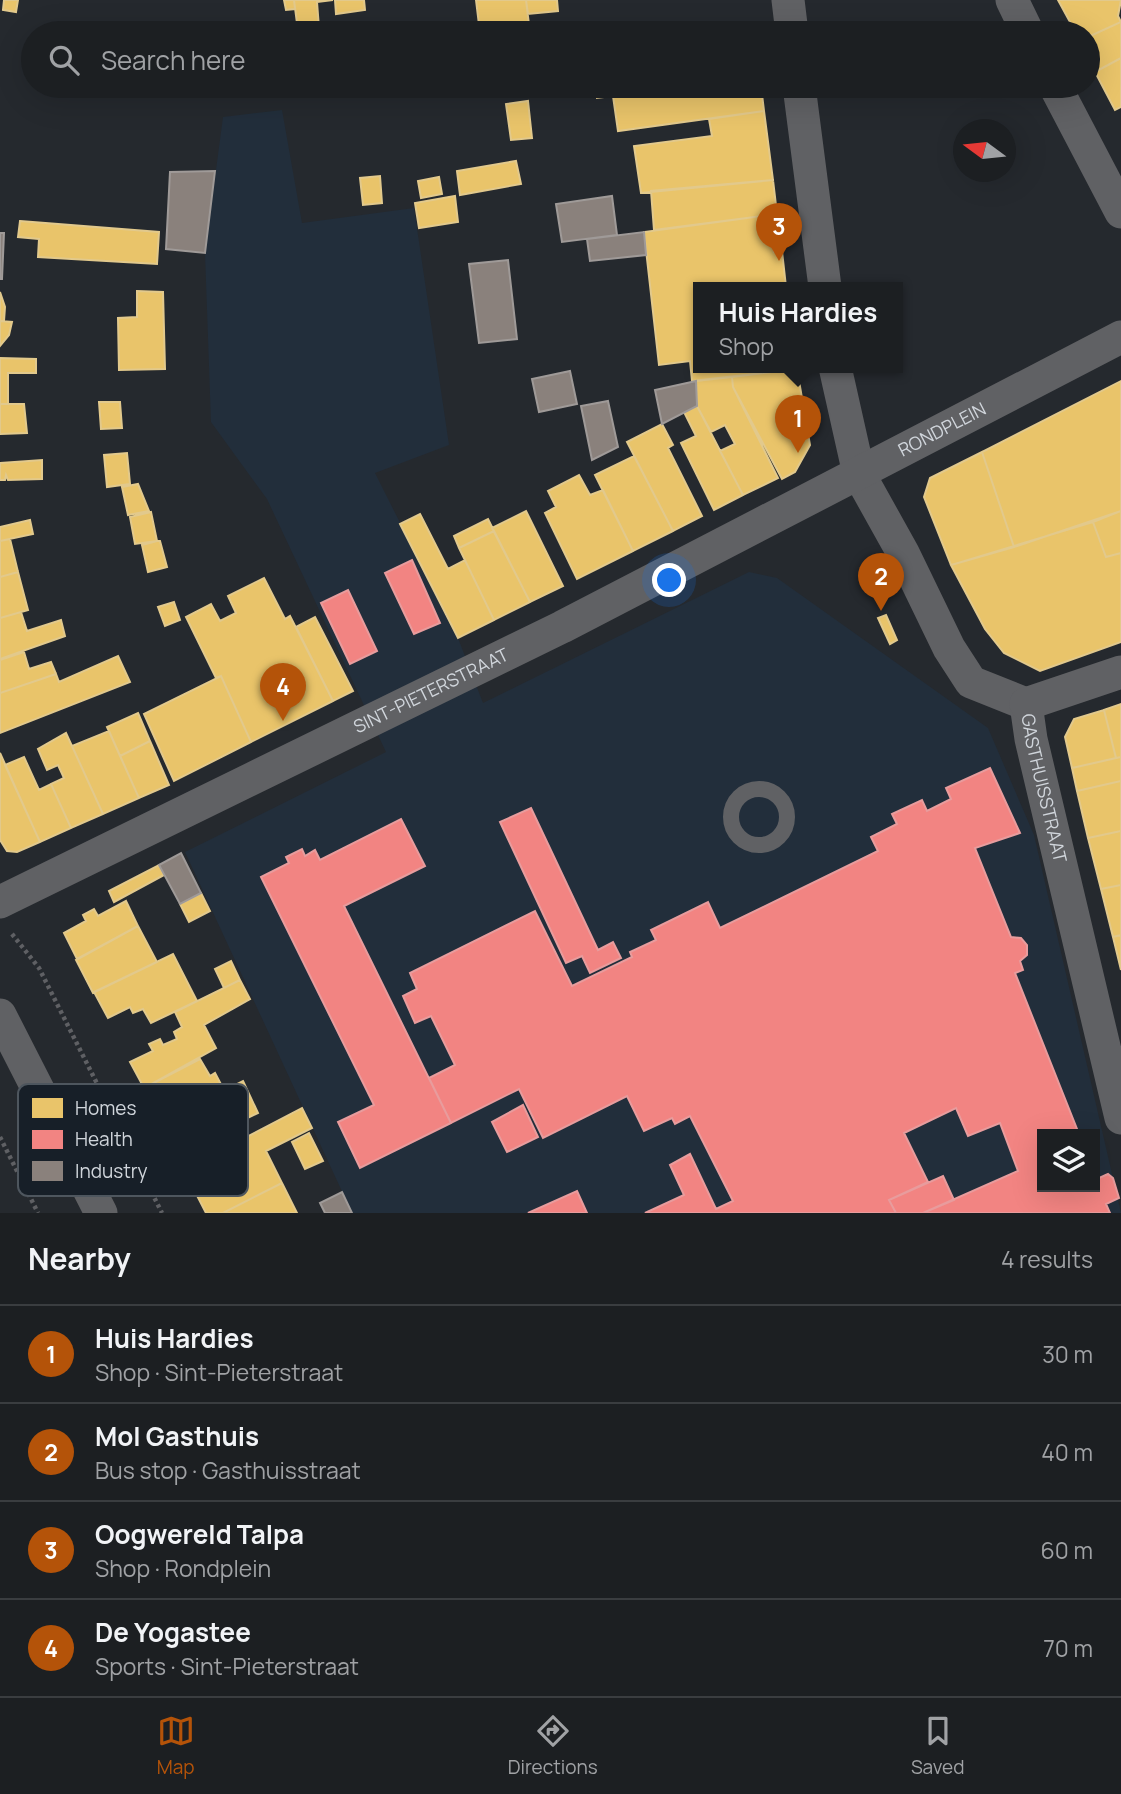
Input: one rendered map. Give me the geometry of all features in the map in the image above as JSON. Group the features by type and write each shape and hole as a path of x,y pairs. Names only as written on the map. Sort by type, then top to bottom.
{"street":[{"path":"788,0 791,21"},
{"path":"1012,0 1022,21"},
{"path":"801,98 824,282"},
{"path":"1061,98 1121,212"},
{"name":"RONDPLEIN","path":"859,474 1121,337"},
{"path":"836,373 859,474"},
{"name":"GASTHUISSTRAAT","path":"859,474 904,553 945,640 971,682 1026,704 1031,740 1121,1118"},
{"name":"SINT-PIETERSTRAAT","path":"5,916 859,474"},
{"path":"1026,704 1121,672"},
{"path":"0,1015 35,1084"},
{"path":"92,1196 101,1213"}],"path":[{"path":"5,916 16,941 39,968 97,1084"},
{"path":"0,1137 18,1173"},
{"path":"30,1196 38,1213"},
{"path":"153,1196 162,1213"}],"shaded area":[{"path":"282,110 302,223 414,208 449,445 375,473 458,638 483,703 749,572 777,578 988,728 1034,835 1121,1213 352,1213 185,852 386,752 267,499 211,422 205,253 223,117"}],"building: Homes":[{"path":"4,0 18,0 16,12 3,10"},
{"path":"284,0 294,0 295,9 286,10"},
{"path":"294,0 333,0 317,2 318,21 297,21"},
{"path":"335,0 364,0 365,10 336,14"},
{"path":"476,0 526,0 529,21 479,21"},
{"path":"526,0 557,0 558,11 528,14"},
{"path":"1058,0 1121,0 1118,16 1121,22 1100,32 1100,21 1069,21"},
{"path":"1121,22 1121,58 1100,69 1100,32"},
{"path":"1121,58 1121,107 1115,110 1100,82 1100,69"},
{"path":"613,98 762,98 764,111 618,131"},
{"path":"528,101 532,138 511,140 506,104"},
{"path":"764,111 773,180 641,193 634,146 712,136 709,119"},
{"path":"516,161 521,184 460,195 457,171"},
{"path":"380,176 382,203 363,205 360,178"},
{"path":"439,177 442,194 421,198 418,181"},
{"path":"773,180 777,214 654,230 651,191"},
{"path":"455,196 458,222 419,228 415,203"},
{"path":"777,214 778,216 770,217 774,252 782,251 785,282 693,282 693,373 762,373 692,381 690,361 659,365 644,232"},
{"path":"778,216 782,251 774,252 770,217"},
{"path":"20,221 159,232 157,264 38,257 39,239 18,237"},
{"path":"137,291 163,292 165,369 119,370 118,318 137,317"},
{"path":"0,292 5,307 4,321 0,321"},
{"path":"0,321 12,322 9,335 0,346"},
{"path":"0,358 36,359 36,373 8,373 8,404 0,404"},
{"path":"798,373 810,445 795,472 782,479 733,387 732,377"},
{"path":"732,377 733,387 778,478 743,495 720,451 735,444 725,425 711,432 697,406 696,381"},
{"path":"1121,381 1121,511 1014,547 982,452"},
{"path":"99,402 120,402 122,428 101,429"},
{"path":"0,404 24,404 27,433 0,434"},
{"path":"697,406 743,495 714,510 681,443 696,436 684,412"},
{"path":"662,424 673,445 668,448 702,516 673,531 627,442"},
{"path":"982,452 1014,547 951,565 924,497 930,478"},
{"path":"127,453 130,484 107,487 104,455"},
{"path":"634,456 673,531 633,551 595,475"},
{"path":"42,460 42,479 8,480 6,475 5,480 0,480 0,463"},
{"path":"579,475 590,495 603,490 633,551 577,579 545,513 556,507 548,491"},
{"path":"138,484 149,511 128,515 122,487"},
{"path":"526,511 563,586 530,602 492,528"},
{"path":"1121,511 1121,553 1106,557 1093,522"},
{"path":"151,512 157,541 135,544 130,517"},
{"path":"420,514 448,569 465,560 494,620 458,638 400,524"},
{"path":"488,519 494,531 459,548 454,536"},
{"path":"30,520 33,534 0,541 0,527"},
{"path":"1093,522 1106,557 1121,553 1121,642 1040,671 1004,653 985,629 951,565"},
{"path":"494,531 530,602 494,620 459,548"},
{"path":"10,539 18,572 0,577 0,541"},
{"path":"160,541 167,567 148,572 142,545"},
{"path":"18,572 28,610 0,618 0,577"},
{"path":"264,578 285,619 290,616 333,701 251,742 221,676 216,678 186,617 211,604 220,621 236,613 228,596"},
{"path":"174,602 180,620 165,626 158,607"},
{"path":"21,612 27,631 61,620 65,636 0,659 0,618"},
{"path":"886,615 897,640 890,644 878,618"},
{"path":"315,617 353,691 333,701 296,627"},
{"path":"24,652 29,669 51,662 56,674 0,693 0,660"},
{"path":"118,656 130,682 0,733 0,693 56,674 59,682"},
{"path":"221,676 251,742 174,781 144,714"},
{"path":"1121,704 1121,757 1116,758 1104,710"},
{"path":"1104,710 1116,758 1072,768 1065,737 1074,719"},
{"path":"138,713 150,741 120,756 107,727"},
{"path":"109,731 139,798 103,814 72,746"},
{"path":"66,733 103,814 71,828 51,784 64,778 58,765 47,770 38,749"},
{"path":"150,741 169,785 139,798 120,756"},
{"path":"0,753 40,842 17,852 7,851 0,840"},
{"path":"24,757 39,790 51,784 71,828 40,842 5,765"},
{"path":"1121,757 1121,781 1077,791 1072,768"},
{"path":"1121,781 1121,831 1088,838 1077,791"},
{"path":"1121,831 1121,885 1101,889 1088,838"},
{"path":"159,865 164,875 114,902 109,891"},
{"path":"1121,885 1121,935 1113,937 1101,889"},
{"path":"201,893 210,911 189,922 180,904"},
{"path":"126,901 138,926 77,959 64,933 86,921 83,915 94,909 98,916"},
{"path":"138,926 157,962 93,993 76,960"},
{"path":"1121,935 1121,970 1113,937"},
{"path":"173,954 197,1001 151,1023 143,1009 133,1013 130,1007 108,1018 94,992"},
{"path":"231,961 240,980 224,988 215,969"},
{"path":"240,980 250,999 204,1025 216,1048 151,1084 142,1084 130,1062 153,1051 149,1044 160,1039 163,1045 177,1039 174,1032 182,1027 175,1012"},
{"path":"200,1059 210,1076 215,1073 221,1084 152,1084"},
{"path":"248,1092 258,1113 248,1118"},
{"path":"302,1108 312,1128 266,1151 282,1183 223,1213 206,1213 197,1196 248,1196 248,1136"},
{"path":"309,1133 323,1161 305,1169 292,1142"},
{"path":"282,1183 297,1213 223,1213"}],"building: Health":[{"path":"412,560 440,623 414,634 385,573"},
{"path":"348,590 377,651 350,664 321,603"},
{"path":"990,768 1020,833 975,848 1011,937 1021,938 1027,945 1027,955 1020,961 1023,970 1015,973 1077,1129 1037,1129 1037,1192 1100,1192 1100,1178 1108,1174 1113,1178 1119,1198 1106,1204 1110,1213 923,1213 1018,1171 1000,1123 968,1136 956,1108 904,1133 928,1182 889,1200 896,1213 645,1213 684,1195 670,1165 690,1154 716,1209 733,1201 690,1116 675,1124 672,1118 644,1131 627,1096 543,1138 519,1089 451,1123 429,1078 455,1065 431,1016 415,1023 403,996 417,989 410,973 535,911 572,986 632,957 630,952 656,940 651,930 708,902 720,928 878,851 871,837 897,824 892,814 922,800 927,811 951,799 946,788"},
{"path":"531,808 598,950 613,942 621,958 590,973 582,956 566,963 500,822"},
{"path":"401,819 425,866 344,906 451,1123 360,1168 338,1122 374,1105 261,877 289,863 286,857 302,849 305,856 315,850 320,860"},
{"path":"523,1105 538,1137 507,1152 492,1122"},
{"path":"943,1176 954,1200 923,1213 896,1213 889,1200"},
{"path":"577,1191 587,1213 528,1213"}],"building: Industry":[{"path":"215,171 205,253 166,249 170,172"},
{"path":"612,196 617,235 562,242 556,204"},
{"path":"644,232 646,255 590,261 587,239"},
{"path":"0,233 4,233 2,279 0,279"},
{"path":"508,260 517,339 479,343 469,264"},
{"path":"570,371 577,404 539,412 532,379"},
{"path":"696,381 697,406 662,424 655,390"},
{"path":"608,401 618,447 592,460 581,406"},
{"path":"181,853 201,893 180,904 159,865"},
{"path":"342,1192 352,1213 325,1213 320,1203"}],"place":[{"name":"Oogwereld Talpa","path":"779,261"},
{"name":"Huis Hardies","path":"798,453"},
{"name":"Mol Gasthuis","path":"881,611"},
{"name":"De Yogastee","path":"283,721"}]}
